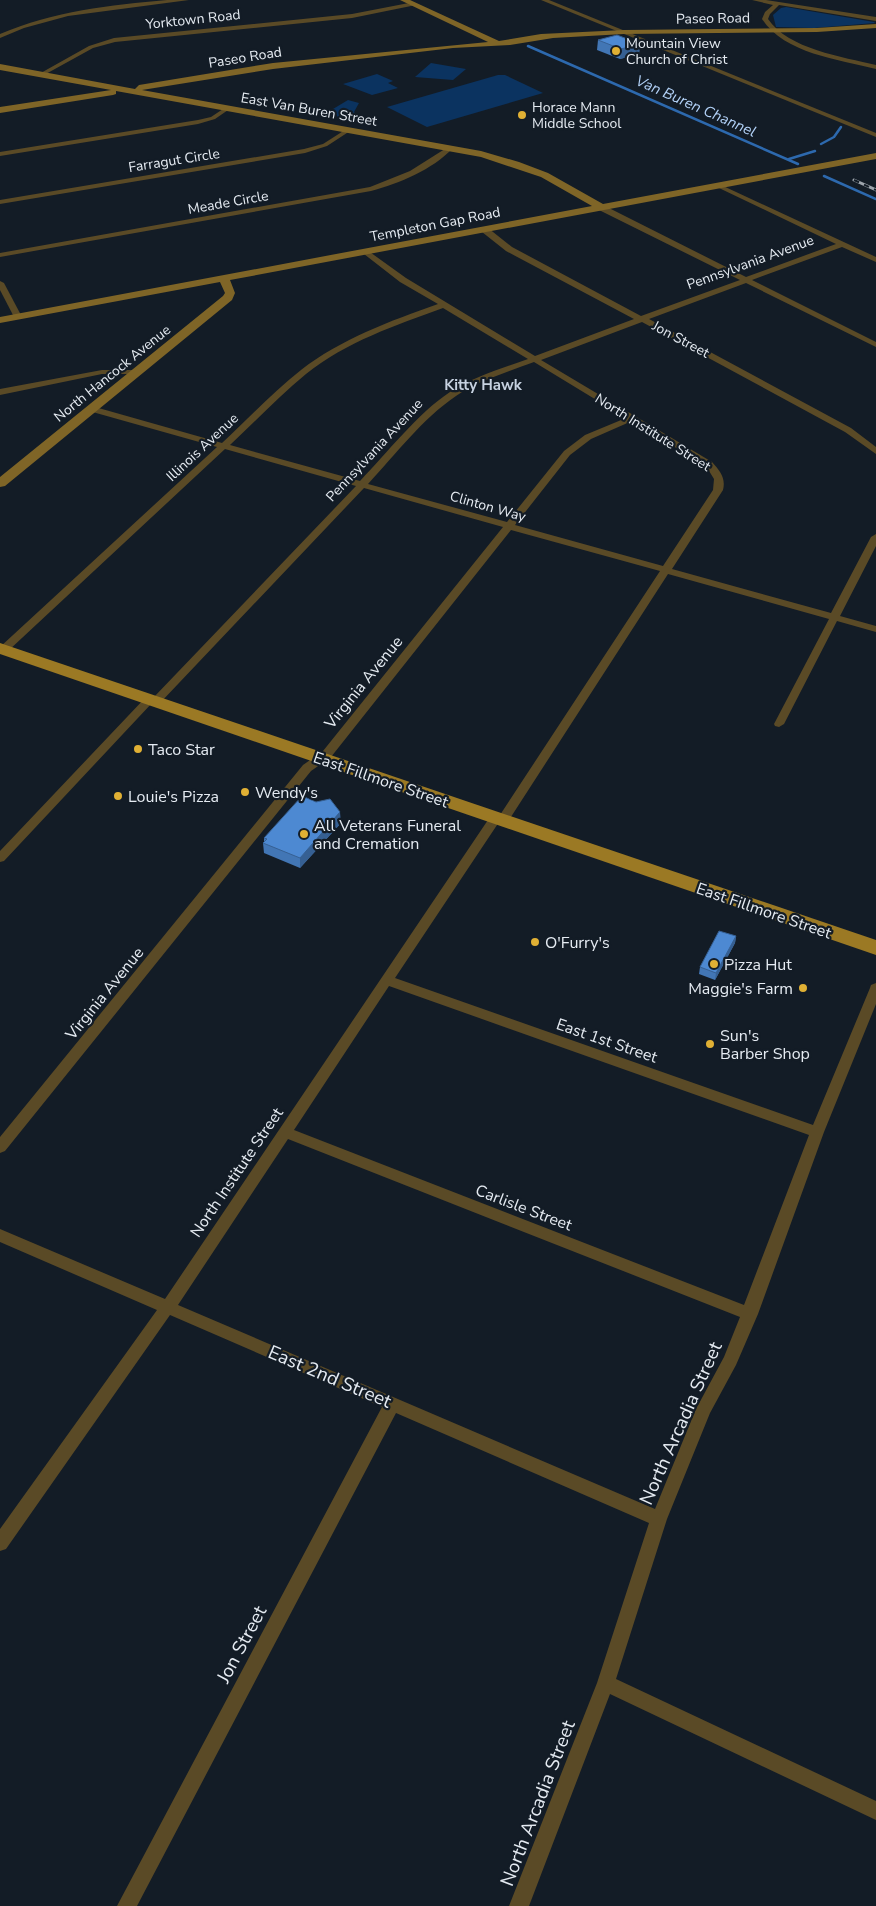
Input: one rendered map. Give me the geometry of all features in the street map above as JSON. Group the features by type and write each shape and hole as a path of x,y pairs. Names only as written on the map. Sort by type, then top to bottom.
{"main road":[{"name":"East Fillmore Street","path":"2,648 876,948"}],"street":[{"path":"0,36 33,22 68,14 186,0"},
{"path":"404,0 474,31 496,43"},
{"path":"544,0 876,136"},
{"path":"755,0 876,19"},
{"path":"774,2 765,16 768,26 774,30 802,46 876,67"},
{"name":"Yorktown Road","path":"42,74 91,47 114,40 352,16 414,4"},
{"name":"Paseo Road","path":"496,43 531,37 624,32 817,30 876,26"},
{"path":"464,27 477,41 476,44"},
{"path":"474,31 505,38 531,37"},
{"name":"Paseo Road","path":"0,110 268,66 551,36"},
{"name":"East Van Buren Street","path":"0,67 502,159 530,168 564,183 602,208"},
{"path":"0,154 198,122 213,118 228,108"},
{"name":"Farragut Circle","path":"0,202 305,151 325,145 348,130"},
{"name":"Meade Circle","path":"0,254 371,189 412,173 432,162 450,148"},
{"name":"Templeton Gap Road","path":"0,320 721,187 876,156"},
{"path":"721,187 876,260"},
{"path":"602,208 876,345"},
{"name":"Jon Street","path":"485,230 509,249 848,430 876,451"},
{"name":"Pennsylvania Avenue","path":"0,858 443,401 479,380 842,244"},
{"name":"North Institute Street","path":"0,1543 167,1308 385,980 499,818 718,490 719,480 715,470 709,464 401,279 367,252"},
{"name":"North Hancock Avenue","path":"0,483 228,298 230,293 224,279"},
{"path":"0,283 18,317"},
{"name":"Illinois Avenue","path":"2,648 285,388 331,352 372,331 443,305"},
{"path":"0,392 102,372 137,372"},
{"name":"Clinton Way","path":"92,410 363,484 876,629"},
{"name":"Virginia Avenue","path":"3,1139 307,768 320,758 574,446 588,437 632,418"},
{"path":"779,724 836,618 876,537"},
{"name":"East 1st Street","path":"385,980 817,1132"},
{"name":"North Arcadia Street","path":"518,1906 606,1683 658,1519 704,1409 732,1360 817,1132 876,988"},
{"name":"Carlisle Street","path":"284,1132 750,1314"},
{"name":"East 2nd Street","path":"0,1235 658,1519"},
{"name":"Jon Street","path":"127,1906 393,1403"},
{"path":"606,1683 876,1812"}],"shaded area":[{"path":"786,7 875,23 814,28 776,27 773,15 781,8"},
{"path":"431,63 466,69 453,80 415,77"},
{"path":"377,74 393,81 388,83 398,88 372,95 343,84"},
{"path":"498,75 505,75 543,93 427,127 387,107"},
{"path":"348,100 359,103 354,112 359,117 339,119 333,109"}],"building":[{"path":"617,35 640,44 621,49 598,40"},
{"name":"All Veterans Funeral and Cremation","path":"302,796 316,802 330,799 340,812 300,858 263,843 267,839 264,838"},
{"name":"Pizza Hut","path":"719,931 736,936 716,973 700,967"}],"waterway":[{"name":"Van Buren Channel","path":"528,46 798,164"},
{"path":"821,144 834,137 841,127"},
{"path":"789,159 815,151"},
{"name":"Van Buren Channel","path":"824,176 876,199"}],"railway":[{"path":"854,180 876,190"}],"place":[{"name":"Mountain View Church of Christ","path":"616,51"},
{"name":"Horace Mann Middle School","path":"522,115"},
{"name":"Taco Star","path":"138,749"},
{"name":"Wendy's","path":"245,792"},
{"name":"Louie's Pizza","path":"118,796"},
{"name":"All Veterans Funeral and Cremation","path":"304,834"},
{"name":"O'Furry's","path":"535,942"},
{"name":"Pizza Hut","path":"714,964"},
{"name":"Maggie's Farm","path":"803,988"},
{"name":"Sun's Barber Shop","path":"710,1044"}],"district":[{"name":"Kitty Hawk","path":"483,385"}]}
